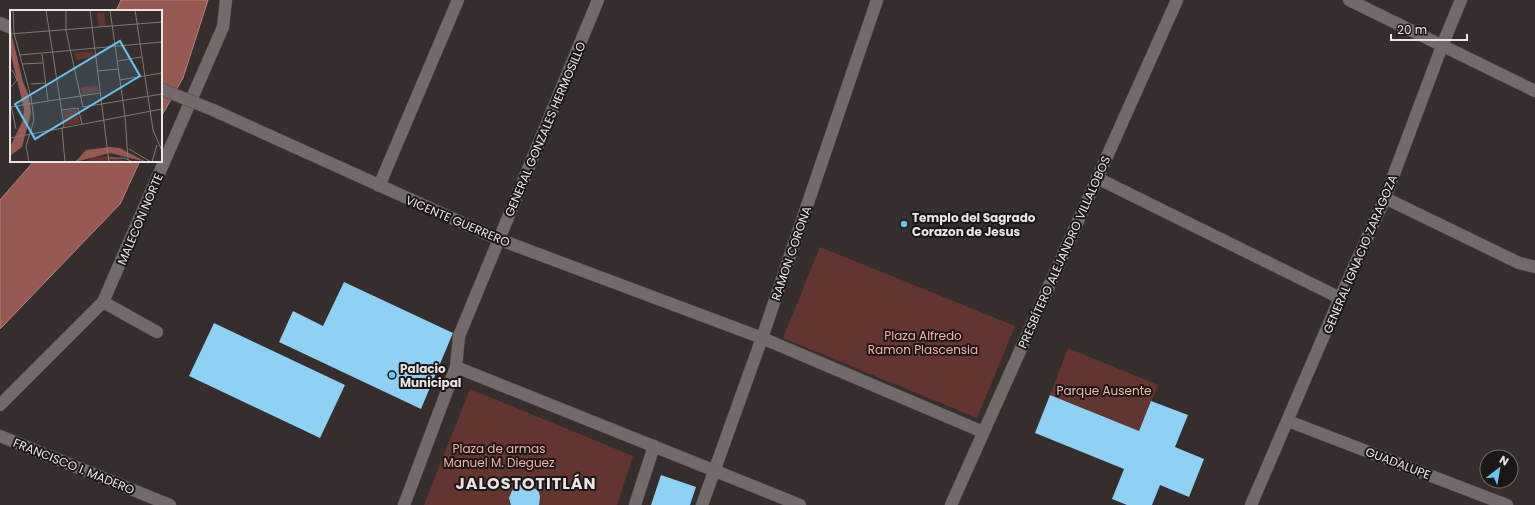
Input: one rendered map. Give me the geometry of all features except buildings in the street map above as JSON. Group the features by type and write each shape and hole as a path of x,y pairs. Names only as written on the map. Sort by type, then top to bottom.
{"street":[{"name":"MALECON NORTE","path":"0,405 103,302 223,27 226,0"},
{"path":"379,186 458,0"},
{"name":"GENERAL GONZALES HERMOSILLO","path":"404,505 456,367 459,336 598,0"},
{"name":"RAMON CORONA","path":"702,505 762,338 877,0"},
{"name":"PRESBÍTERO ALEJANDRO VILLALOBOS","path":"951,505 1177,0"},
{"path":"1349,0 1535,91"},
{"name":"GENERAL IGNACIO ZARAGOZA","path":"1251,505 1340,298 1385,198 1442,46 1461,0"},
{"path":"0,23 10,28"},
{"name":"VICENTE GUERRERO","path":"162,89 213,110 498,239 762,338 983,432"},
{"path":"1097,178 1340,298"},
{"path":"1385,198 1520,263 1535,268"},
{"path":"103,302 157,332"},
{"path":"456,367 800,505"},
{"name":"GUADALUPE","path":"1288,421 1507,505"},
{"name":"FRANCISCO I. MADERO","path":"0,436 170,505"},
{"path":"635,505 654,446"}],"green space":[{"name":"Plaza Alfredo Ramon Plascensia","path":"820,247 1015,326 977,418 783,338"},
{"name":"Parque Ausente","path":"1068,348 1158,385 1139,431 1050,395"},
{"name":"Plaza de armas Manuel M. Dieguez","path":"470,389 633,456 617,505 424,505"}],"shaded area":[{"path":"121,0 208,0 183,78 162,115 162,10 116,10"},
{"path":"33,162 140,162 120,204 0,329 0,200"}],"place":[{"name":"Templo del Sagrado Corazon de Jesus","path":"904,224"},
{"name":"Palacio Municipal","path":"392,375"}],"district":[{"name":"JALOSTOTITLÁN","path":"526,483"}]}
